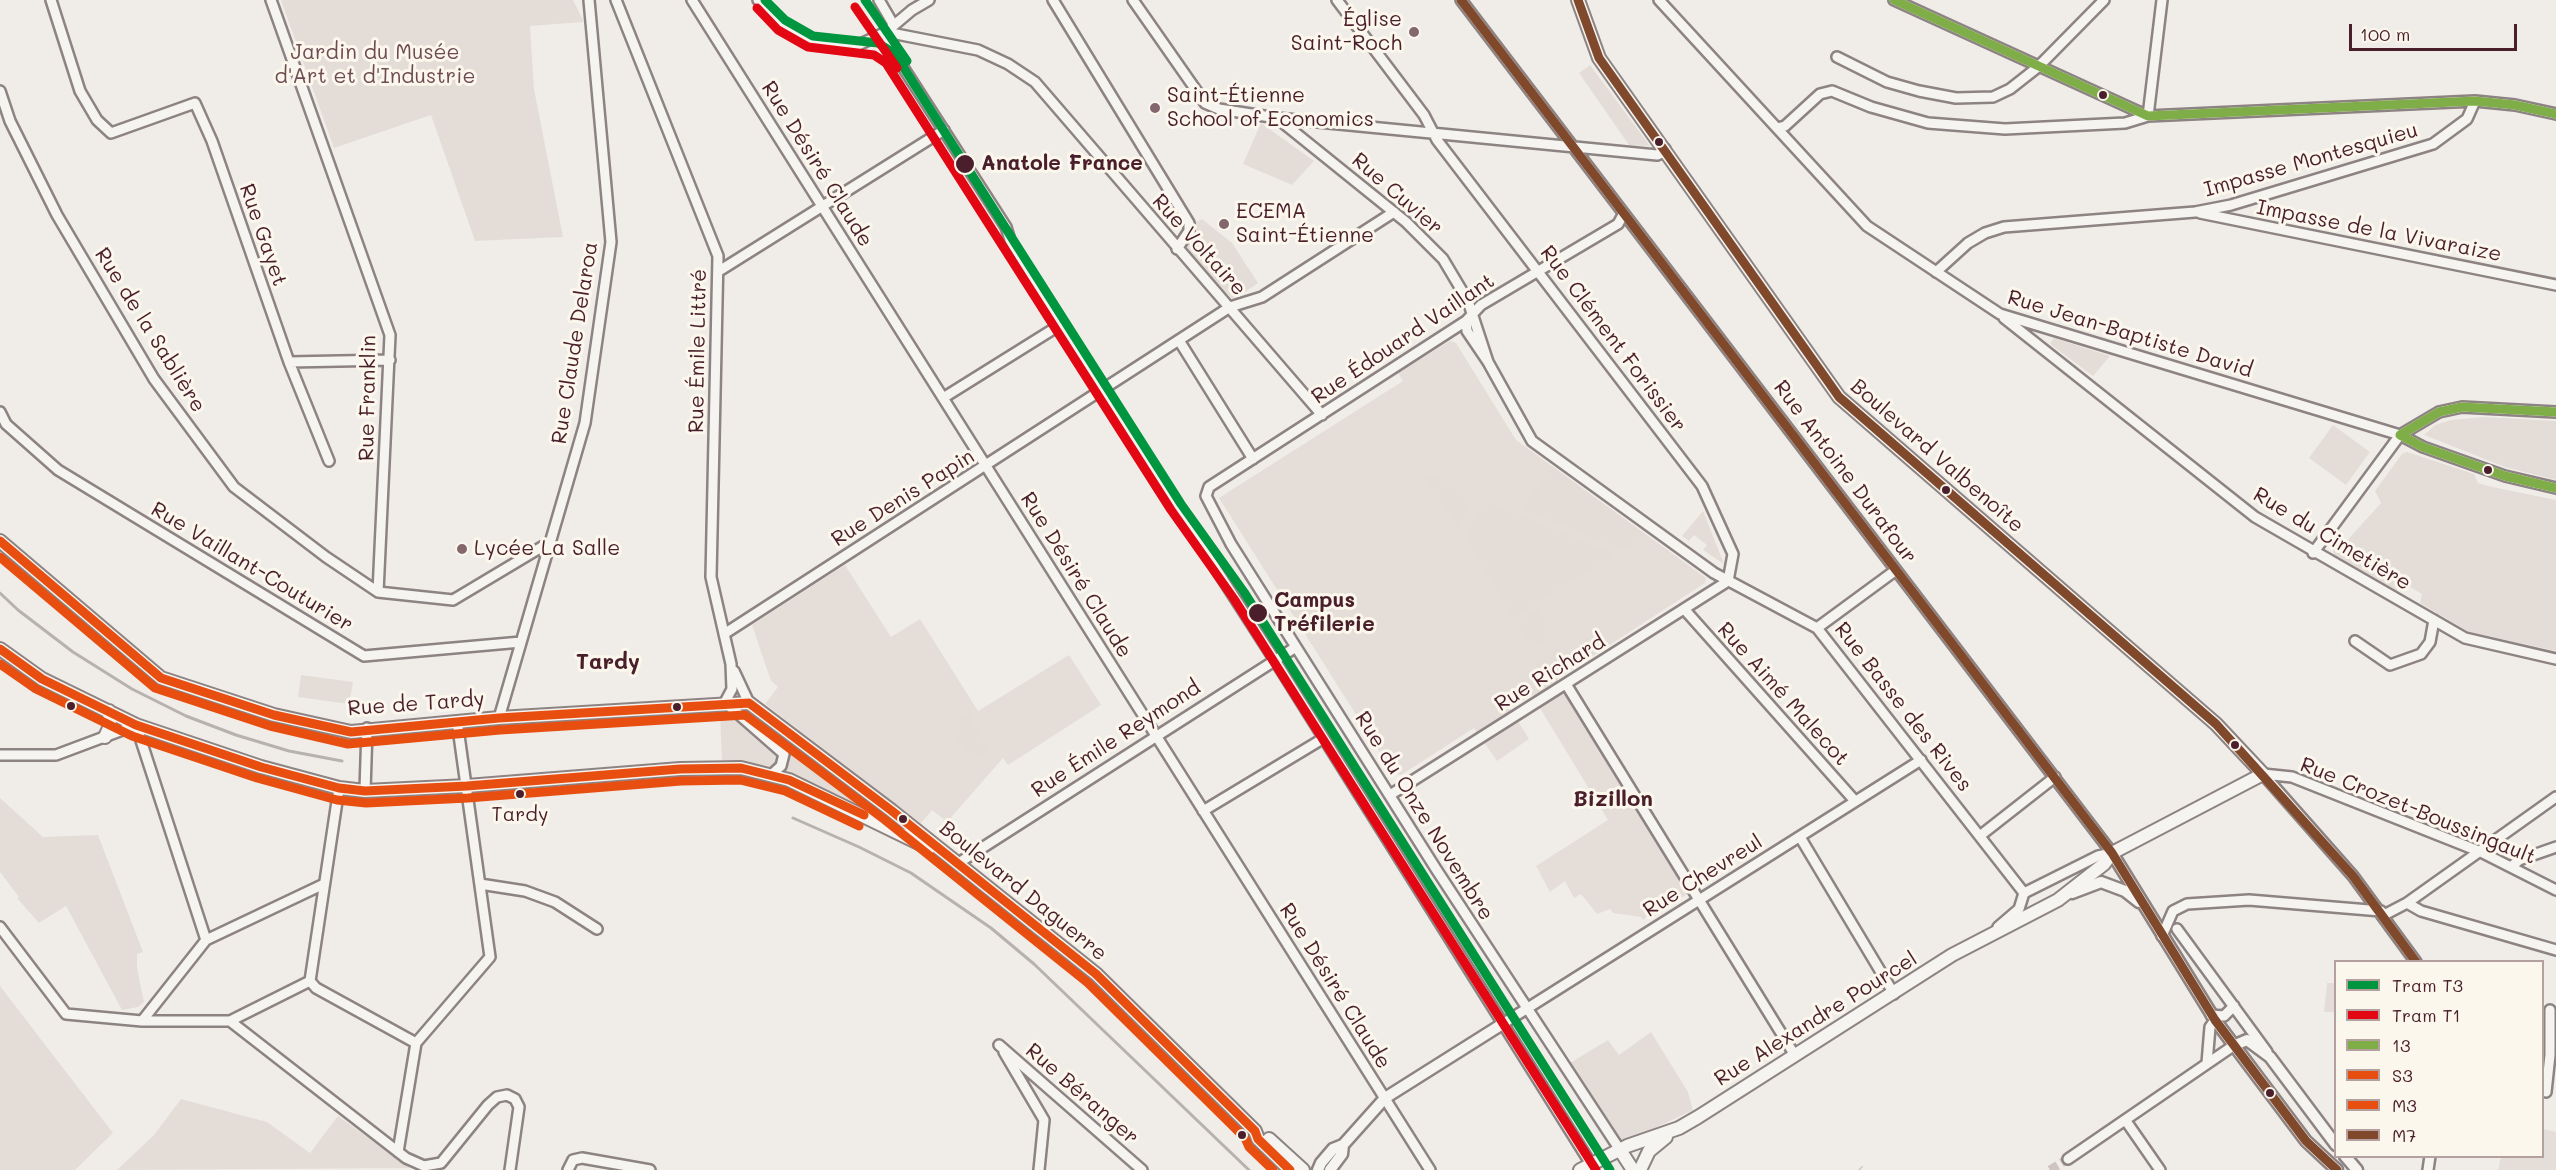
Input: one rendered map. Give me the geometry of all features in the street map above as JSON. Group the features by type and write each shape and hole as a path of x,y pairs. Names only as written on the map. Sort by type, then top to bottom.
{"main road":[{"name":"Boulevard Valbenoîte","path":"1578,0 1599,58 1839,397 2216,724 2263,774"},
{"name":"Rue de Tardy","path":"0,541 161,678 274,715 351,732 367,728 457,721 749,703"},
{"path":"0,649 42,679 136,725 261,767 339,788 364,791 467,786 680,769 741,768 789,780 954,861"},
{"name":"Boulevard Daguerre","path":"749,703 892,811 1096,974 1256,1131 1264,1134 1303,1170"},
{"path":"105,737 110,726 109,711"},
{"name":"Rue Alexandre Pourcel","path":"1588,1168 1620,1150 1679,1128 1794,1054 1894,994 1952,955 2058,900 2104,864 2112,853 2263,774"},
{"path":"892,811 903,835"},
{"path":"1640,1170 1648,1151 1679,1128"},
{"name":"Boulevard Daguerre","path":"1256,1131 1258,1139 1290,1170"},
{"path":"1620,1150 1633,1170"}],"street":[{"name":"Rue Gayet","path":"51,0 80,91 97,120 111,133 195,103 212,141 289,362 329,461"},
{"name":"Rue Franklin","path":"271,0 390,335 378,592"},
{"name":"Rue Claude Delaroa","path":"499,718 585,423 611,242 589,0"},
{"name":"Rue Émile Littré","path":"616,0 718,256 711,578 731,664"},
{"name":"Rue Désiré Claude","path":"692,0 1430,1170"},
{"path":"758,0 780,23 796,34 825,45 854,47 890,28 929,0"},
{"path":"879,0 890,28"},
{"path":"1053,0 1190,223 1189,231 1177,249"},
{"path":"1133,0 1205,102 1220,109 1277,118 1657,155 1665,149"},
{"name":"Rue Clément Forissier","path":"1337,0 1424,115 1433,132 1702,486 1733,554 1728,581"},
{"name":"Rue Antoine Durafour","path":"1461,0 2112,853 2213,1018 2306,1141 2337,1169"},
{"name":"Rue Jean-Baptiste David","path":"1659,0 1874,232 2000,314 2400,435 2423,447 2505,476 2556,488"},
{"path":"1894,0 2148,116"},
{"path":"1837,57 1887,82 1956,98 1993,97 2010,88 2038,67 2104,0"},
{"path":"2148,116 2162,0"},
{"name":"Rue du Onze Novembre","path":"890,28 888,48 899,61 1006,226 1010,240 1060,326 1275,660 1504,1023 1588,1168"},
{"name":"Rue Voltaire","path":"890,28 978,50 1008,64 1035,82 1322,415"},
{"name":"Rue de la Sablière","path":"0,91 10,121 57,216 153,379 234,487 326,558 378,592"},
{"path":"1777,128 1785,126 1820,94 1832,91 1871,107 1928,123 2005,129 2125,123 2148,116 2475,101 2515,105 2556,114"},
{"name":"Impasse Montesquieu","path":"1936,272 1968,243 1985,233 2004,227 2195,212 2231,206 2433,144 2467,119 2475,101"},
{"name":"Rue Cuvier","path":"1277,118 1394,212 1443,259 1488,362 1532,441"},
{"path":"719,271 944,130"},
{"name":"Rue Denis Papin","path":"724,634 1230,308 1262,297 1394,212"},
{"name":"Impasse de la Vivaraize","path":"2195,212 2556,285"},
{"name":"Rue Édouard Vaillant","path":"1206,496 1209,487 1469,317 1481,305 1618,224 1623,215"},
{"name":"Rue du Cimetière","path":"2000,314 2255,517 2313,553 2465,638 2556,659"},
{"path":"943,398 1060,326"},
{"path":"1180,342 1253,459"},
{"path":"289,362 390,360"},
{"path":"2313,553 2400,435 2439,412 2462,407 2556,412"},
{"name":"Rue Vaillant-Couturier","path":"0,412 6,424 58,470 364,656 520,642"},
{"name":"Rue Basse des Rives","path":"1532,441 1728,581 1817,628 1981,835 2024,893"},
{"name":"Rue du Onze Novembre","path":"1206,496 1231,544 1296,647 1526,1009 1620,1150"},
{"path":"378,592 453,600 550,542"},
{"path":"1817,628 1896,570"},
{"name":"Rue Richard","path":"1390,795 1728,581"},
{"name":"Rue Aimé Malecot","path":"1685,610 1855,801"},
{"path":"2355,641 2390,665 2421,654 2430,642 2434,620"},
{"name":"Rue Émile Reymond","path":"954,861 1296,647"},
{"path":"731,664 749,703"},
{"path":"731,664 732,689 725,704 784,754 781,766 771,776"},
{"path":"1566,684 1794,1054"},
{"path":"398,1152 416,1042 490,957 457,721"},
{"path":"0,755 56,754 136,725 206,940"},
{"path":"364,791 367,728"},
{"path":"1203,811 1324,738"},
{"name":"Rue Chevreul","path":"1504,1023 1921,760"},
{"name":"Rue Crozet-Boussingault","path":"2263,774 2292,777 2481,852 2556,890"},
{"name":"Boulevard Valbenoîte","path":"2263,774 2382,913 2415,960"},
{"path":"1981,835 2055,777"},
{"path":"339,788 310,981 316,988 416,1042"},
{"path":"2162,936 2173,911 2187,904 2249,900 2382,913 2407,903 2556,797"},
{"path":"1800,837 1894,994"},
{"path":"2511,867 2519,860 2556,847"},
{"name":"Rue Alexandre Pourcel","path":"2024,893 2098,856 2112,853"},
{"name":"Rue Alexandre Pourcel","path":"2058,900 2101,882 2125,891 2143,905"},
{"path":"142,1021 206,940 324,884"},
{"path":"480,884 525,891 555,902 597,929"},
{"path":"1990,935 2019,909 2024,893"},
{"path":"2407,903 2421,911 2556,950"},
{"path":"0,927 66,1014 142,1021 230,1021 310,981"},
{"path":"2176,929 2334,1142"},
{"path":"2186,976 2193,968 2204,967"},
{"path":"2206,1063 2213,1018 2224,1016 2234,1006"},
{"path":"2544,1090 2546,1092 2550,1055 2550,1010"},
{"path":"230,1021 398,1152 424,1166 441,1163 488,1105 497,1098 507,1095 515,1099 519,1107 510,1170"},
{"path":"1318,1170 1332,1149 1342,1145 1385,1098 1504,1023"},
{"path":"2068,1159 2126,1121 2206,1063 2237,1051 2247,1040 2270,1057"},
{"name":"Rue Béranger","path":"1039,1170 1044,1120 999,1045 1142,1170"},
{"path":"2126,1121 2160,1170"},
{"path":"1330,1170 1342,1154 1342,1145"},
{"path":"568,1170 573,1160 582,1158 650,1170"},
{"path":"2347,1158 2357,1170"}],"shaded area":[{"path":"1450,341 1456,343 1516,440 1706,578 1705,583 1557,679 1690,892 1653,917 1650,913 1643,920 1641,917 1613,913 1610,909 1597,914 1581,894 1574,898 1565,881 1550,892 1536,866 1608,820 1532,695 1510,708 1529,739 1497,761 1474,728 1401,775 1393,773 1219,498 1403,381 1398,373"},
{"path":"845,565 891,637 920,619 978,711 1069,655 1101,705 1008,765 1003,758 947,822 932,810 921,823 765,704 778,687 771,681 752,625"},
{"path":"2544,1129 2556,1132 2556,1170 2498,1170 2501,1158 2544,1158"}],"green space":[{"name":"Jardin du Musée d'Art et d'Industrie","path":"281,0 573,0 584,22 530,26 534,89 563,237 475,241 431,115 334,148"},
{"path":"1590,65 1650,146 1629,145 1579,73"},
{"path":"1261,123 1314,161 1292,185 1243,164"},
{"path":"1202,219 1232,243 1258,283 1232,298 1209,276 1185,247 1193,236 1194,223"},
{"path":"2054,338 2110,356 2093,376 2050,344"},
{"path":"2484,417 2556,421 2556,480 2505,467 2424,435 2435,425 2451,420"},
{"path":"2333,425 2370,452 2346,485 2309,458"},
{"path":"2407,452 2474,474 2478,483 2556,500 2556,651 2469,632 2420,603 2422,594 2403,583 2395,592 2334,555 2332,546 2342,546 2381,503 2375,491 2402,454"},
{"path":"1552,466 1646,535 1623,550 1522,508"},
{"path":"1432,473 1458,491 1457,493 1474,500 1458,527 1424,478"},
{"path":"1486,501 1614,554 1514,617 1464,536"},
{"path":"1703,511 1724,564 1703,550 1707,545 1694,535 1689,541 1682,536"},
{"path":"1538,610 1554,634 1531,648 1517,622"},
{"path":"1558,648 1563,655 1567,653 1576,666 1549,684 1535,662"},
{"path":"301,675 353,682 349,704 298,697"},
{"path":"747,710 844,784 880,815 769,766 722,760 720,713"},
{"path":"968,714 989,750 972,761 949,726"},
{"path":"0,798 43,837 98,835 143,952 137,954 137,968 144,1002 138,1007 122,1010 66,906 39,923 17,898 19,897 0,872"},
{"path":"2327,983 2334,983 2334,1012 2324,1012"},
{"path":"0,986 113,1133 75,1170 0,1170"},
{"path":"1651,1032 1688,1092 1693,1110 1621,1144 1570,1063 1608,1040 1619,1055"},
{"path":"181,1099 267,1122 310,1153 338,1116 410,1168 117,1170 154,1135"}],"tunnel":[{"path":"2050,1170 2068,1159"}],"railway":[{"path":"0,593 18,610 73,652 132,689 186,716 236,735 289,751 342,761"},
{"path":"793,818 911,873 991,928 1034,964 1249,1170"}],"tram line":[{"name":"T3","path":"765,0 785,20 813,36 878,43 895,54 1181,504 1244,592 1610,1170"},
{"name":"T3","path":"865,0 907,61"},
{"name":"T1","path":"855,7 897,68"},
{"name":"T1","path":"757,8 778,30 808,47 874,55 886,63 1171,510 1234,599 1596,1170"}],"transit line":[{"name":"M7","path":"1461,0 2112,853 2215,1020 2306,1141 2337,1170"},
{"name":"M7","path":"1578,0 1599,58 1839,397 2216,724 2353,876 2415,960"},
{"name":"13","path":"1894,0 2148,116 2475,101 2515,105 2556,114"},
{"name":"13","path":"2400,435 2439,412 2462,407 2556,412"},
{"name":"13","path":"2400,435 2423,447 2505,476 2556,488"},
{"name":"S3","path":"0,541 161,678 274,715 351,732 499,718 749,703 892,811 1096,974 1255,1131 1258,1139 1290,1170"},
{"name":"M3","path":"0,557 155,688 270,726 348,744 500,730 745,715 885,820 1088,983 1245,1138 1249,1147 1273,1170"},
{"name":"S3","path":"0,649 42,679 136,725 261,767 339,788 365,791 467,786 680,769 741,768 789,780 864,815"},
{"name":"M3","path":"0,664 36,689 132,736 257,778 337,800 366,803 468,798 681,781 740,780 785,791 859,826"}],"place":[{"name":"Église Saint-Roch","path":"1414,32"},
{"name":"Saint-Étienne School of Economics","path":"1155,108"},
{"name":"Anatole France","path":"965,164"},
{"name":"ECEMA Saint-Étienne","path":"1224,224"},
{"name":"Lycée La Salle","path":"462,549"},
{"name":"Campus Tréfilerie","path":"1258,613"},
{"name":"Tardy","path":"520,794"}],"district":[{"name":"Tardy","path":"608,662"},
{"name":"Bizillon","path":"1613,799"}]}
